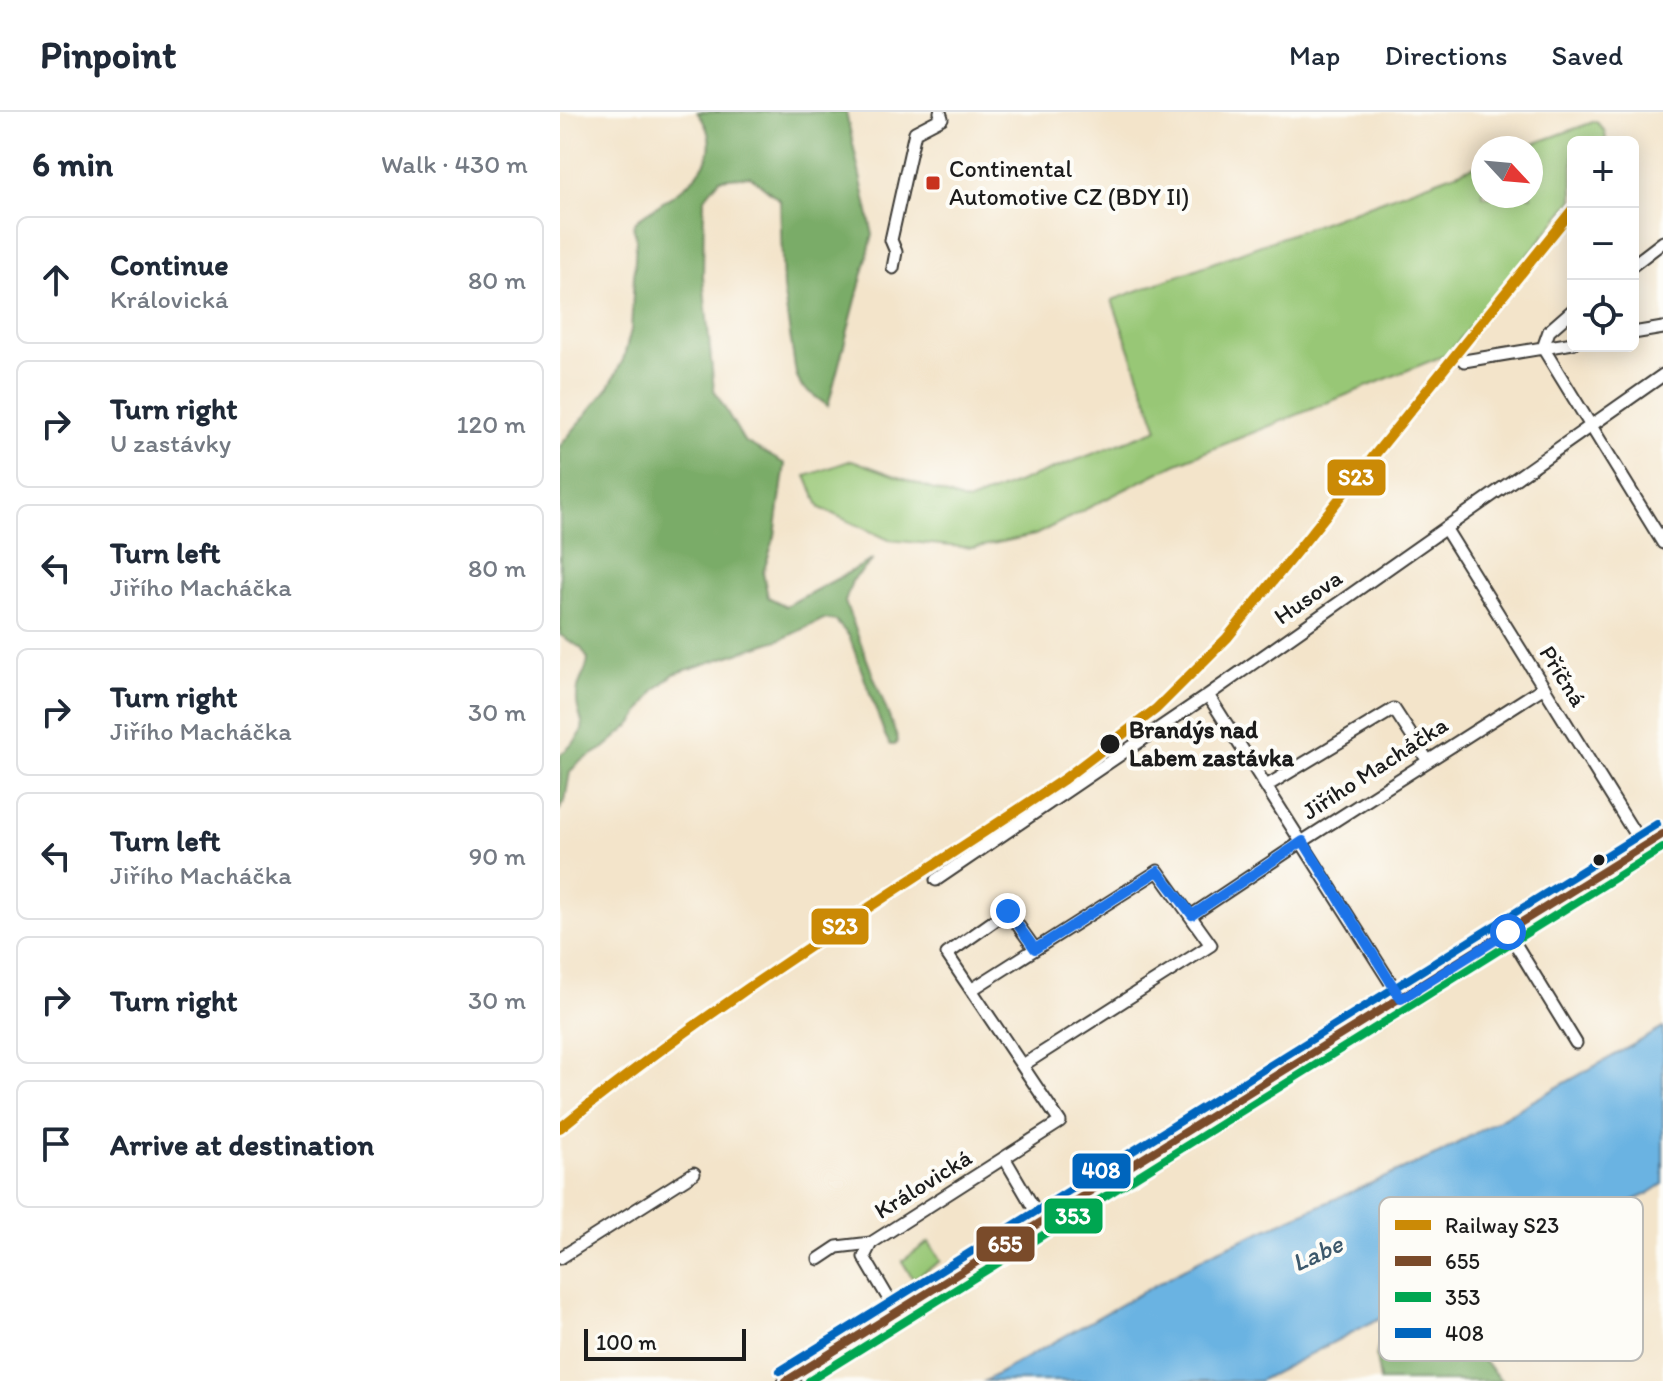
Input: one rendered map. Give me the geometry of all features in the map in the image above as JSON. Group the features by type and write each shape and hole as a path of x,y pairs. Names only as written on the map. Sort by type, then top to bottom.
{"main road":[{"path":"786,1381 1663,834"}],"street":[{"path":"893,268 896,252 891,240 915,132 942,118 940,112"},
{"path":"1639,260 1663,242"},
{"path":"1543,348 1549,331 1567,315"},
{"path":"1639,332 1663,328"},
{"path":"1464,361 1567,344"},
{"path":"1543,348 1663,543"},
{"name":"Husova","path":"936,880 1208,695 1663,375"},
{"name":"Příčná","path":"1445,528 1643,847"},
{"name":"Jiřího Macháčka","path":"1192,915 1544,687"},
{"path":"1208,695 1268,785 1401,999"},
{"path":"1268,785 1394,709 1428,761"},
{"path":"971,990 1158,871 1192,915 1211,945 1023,1065"},
{"path":"1005,1159 1060,1122 947,954 1008,911 1035,949"},
{"path":"1508,932 1576,1043"},
{"name":"Královická","path":"897,1313 864,1257 871,1243 1005,1159 1042,1222"},
{"path":"560,1258 694,1173"},
{"path":"819,1259 837,1247 871,1243"}],"green space":[{"path":"697,112 846,112 873,235 828,406 801,386 796,374 783,289 780,200 750,176 720,179 704,199 703,277 714,390 744,441 785,464 775,536 763,573 768,597 786,606 874,559 852,581 845,602 898,740 895,745 890,745 885,735 849,636 836,621 824,619 784,638 674,674 655,690 633,723 570,772 565,801 560,809 560,755 573,744 582,729 577,700 588,659 581,648 560,635 560,446 609,387 623,360 631,330 636,239 633,226 639,218 683,187 705,162 710,147 707,130"},
{"path":"1596,121 1605,132 1605,136 1567,136 1567,207 1448,354 1175,464 1035,535 973,548 889,540 820,508 806,476 852,460 967,502 1158,429 1112,300 1471,167 1471,208 1543,208 1543,140"},
{"path":"929,1242 941,1261 913,1279 902,1261"},
{"path":"1379,1345 1379,1361 1483,1361 1502,1381 1380,1381 1376,1357"}],"water":[{"name":"Labe","path":"1663,1028 1663,1184 1646,1195 1379,1197 1379,1318 1259,1381 985,1381 1214,1252 1438,1154"}],"rail line":[{"name":"S23","path":"560,1128 682,1035 1064,779 1156,709 1227,638 1567,216"}],"transit line":[{"name":"408","path":"780,1371 1657,824"},
{"name":"655","path":"786,1381 1663,834"},
{"name":"353","path":"809,1381 1663,848"}],"place":[{"name":"Continental Automotive CZ (BDY II)","path":"933,183"},
{"name":"Brandýs nad Labem zastávka","path":"1110,744"}],"route":[{"path":"1008,911 1035,949 1158,871 1192,915 1303,841 1401,999 1508,932"}]}
